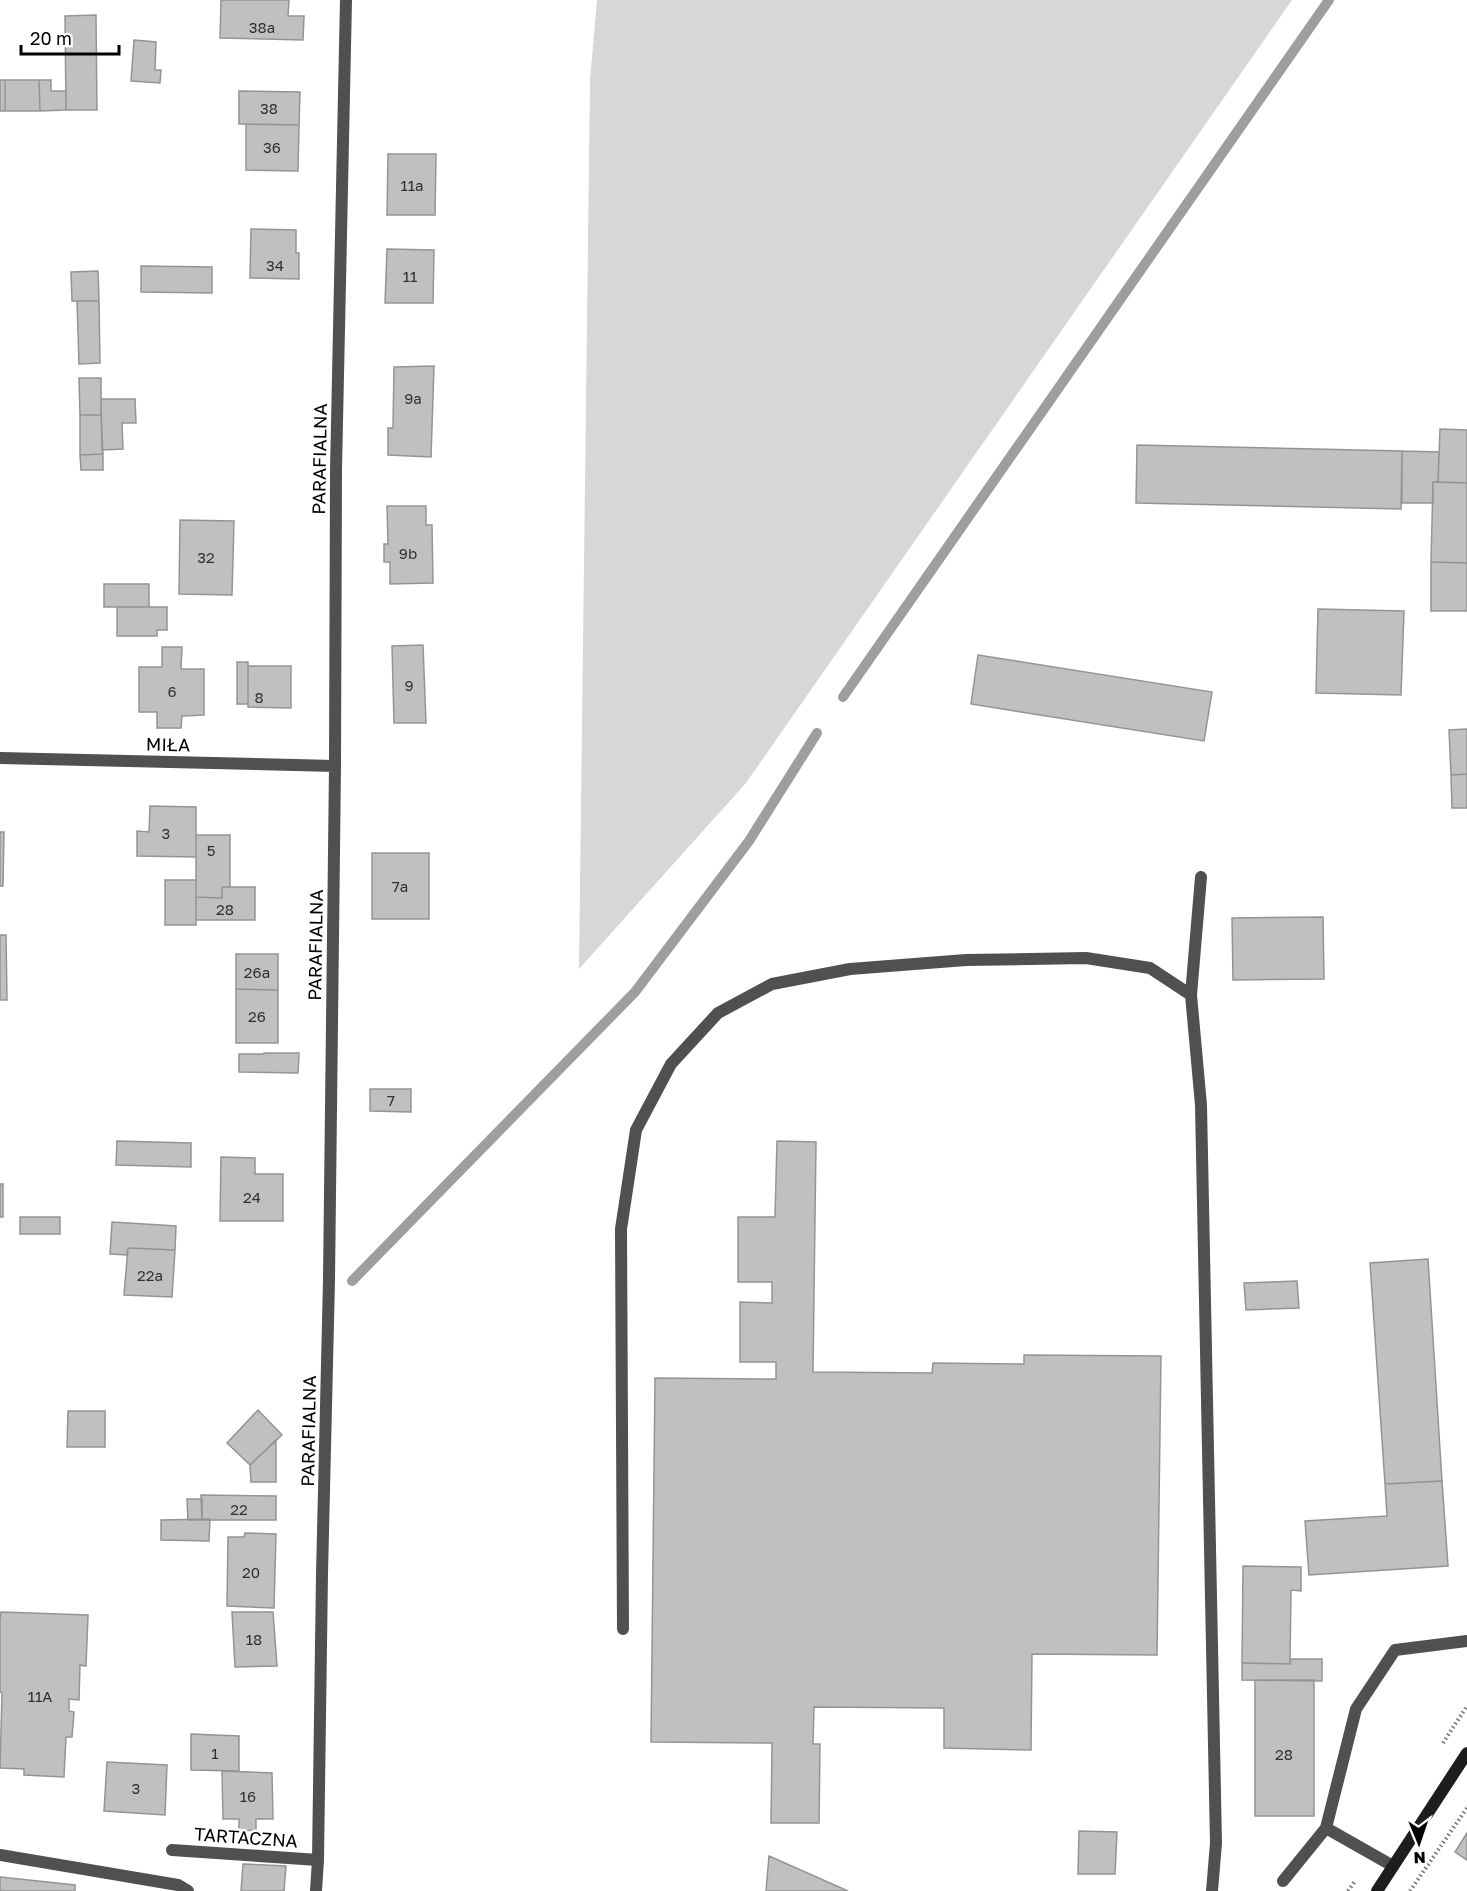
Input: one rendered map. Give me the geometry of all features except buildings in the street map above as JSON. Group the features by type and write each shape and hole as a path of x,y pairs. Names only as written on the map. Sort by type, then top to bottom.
{"street":[{"name":"PARAFIALNA","path":"316,1891 329,1280 336,470 346,0"},
{"name":"MIŁA","path":"0,758 335,766"},
{"path":"1201,877 1191,995 1201,1105 1216,1843 1212,1891"},
{"path":"623,1629 621,1229 636,1130 672,1064 718,1013 772,984 850,969 966,960 1086,958 1150,968 1191,995"},
{"path":"1283,1881 1326,1828 1356,1709 1395,1650 1467,1641"},
{"path":"1377,1891 1467,1753"},
{"path":"1326,1828 1393,1866"},
{"name":"TARTACZNA","path":"172,1850 318,1860"},
{"path":"0,1855 178,1885 188,1891"}],"path":[{"path":"1410,1891 1467,1808"}],"shaded area":[{"path":"597,0 1292,0 746,783 579,969 590,79"}],"waterway":[{"path":"843,697 1329,0"},
{"path":"352,1281 635,992 749,841 817,733"}]}
